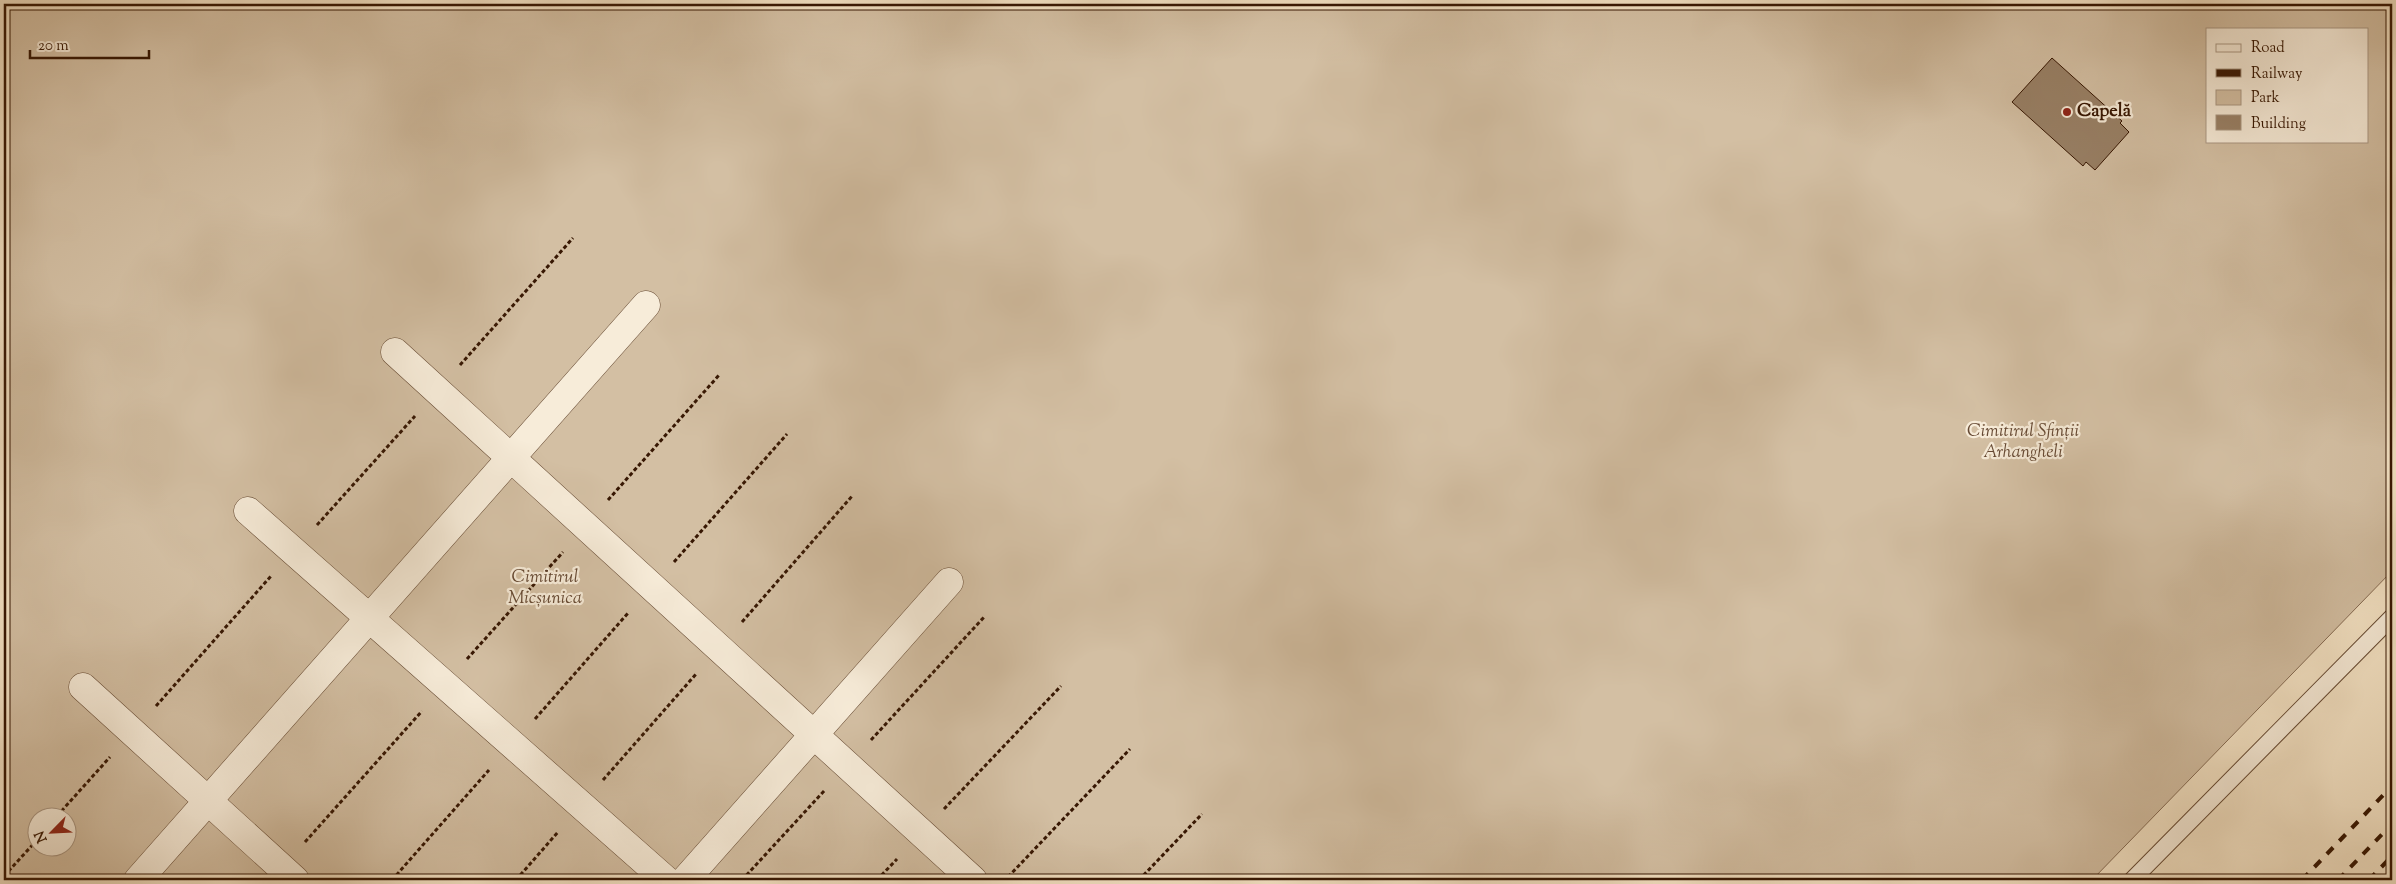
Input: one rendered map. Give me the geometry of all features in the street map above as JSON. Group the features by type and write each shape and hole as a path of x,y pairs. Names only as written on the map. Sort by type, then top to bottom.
{"street":[{"path":"138,880 646,305"},
{"path":"395,352 973,880"},
{"path":"248,511 666,880"},
{"path":"685,880 949,582"},
{"path":"83,687 288,874"}],"lane":[{"path":"2132,880 2392,617"}],"path":[{"path":"288,874 446,684 720,374"},
{"path":"392,880 787,434"},
{"path":"516,880 853,495"},
{"path":"877,880 1061,686"},
{"path":"1006,880 1130,749"},
{"path":"1139,880 1202,814"},
{"path":"4,876 28,849"}],"green space":[{"path":"4,4 2392,4 2392,571 2092,880 4,880"}],"building":[{"name":"Capelă","path":"2052,58 2122,121 2120,123 2129,132 2095,170 2086,162 2083,166 2012,102"}],"railway":[{"path":"2302,880 2392,786"},
{"path":"2338,880 2392,824"},
{"path":"2369,880 2392,856"}],"place":[{"name":"Capelă","path":"2067,112"}],"park label":[{"name":"Cimitirul Sfinții Arhangheli","path":"2023,442"},
{"name":"Cimitirul Micșunica","path":"545,588"}]}
